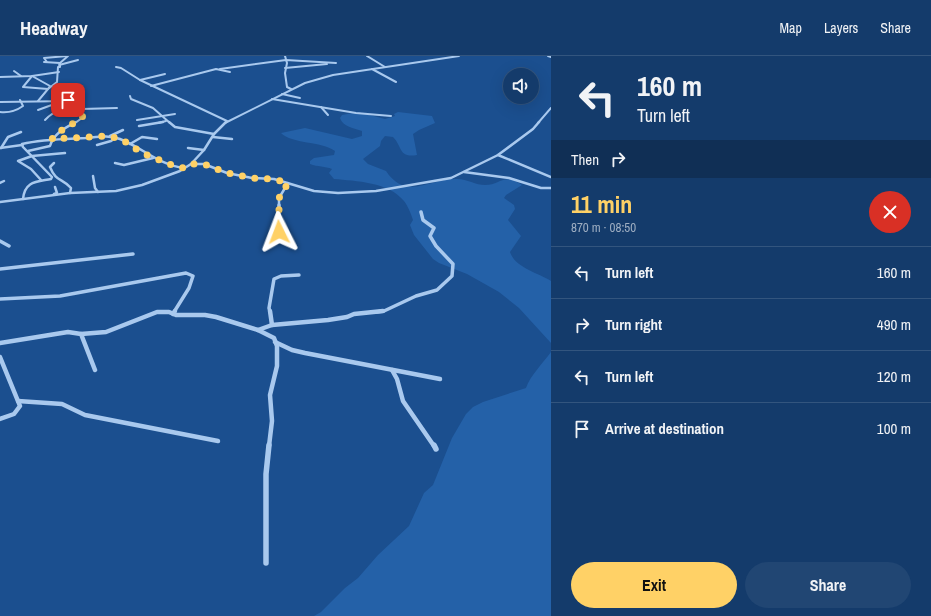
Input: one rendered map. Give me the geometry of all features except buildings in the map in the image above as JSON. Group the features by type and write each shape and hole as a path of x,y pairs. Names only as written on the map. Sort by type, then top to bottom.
{"street":[{"path":"38,101 48,89 57,82 60,64 68,56"},
{"path":"60,64 44,62 47,62 44,58 68,56"},
{"path":"285,56 287,63 287,87 291,89"},
{"path":"362,58 369,56 386,67"},
{"path":"0,198 2,200 0,202 70,193 116,191 142,186 191,164 227,120 291,89 318,78 459,56"},
{"path":"52,65 78,60"},
{"path":"150,86 220,69 286,60 336,63"},
{"path":"286,68 330,64"},
{"path":"116,67 121,68 150,86 196,108 227,120"},
{"path":"220,69 230,72"},
{"path":"372,69 396,82"},
{"path":"14,71 18,72 18,75 24,76"},
{"path":"0,77 32,76 59,72"},
{"path":"140,80 165,74"},
{"path":"380,78 382,74"},
{"path":"0,81 6,76"},
{"path":"32,76 48,84 50,86 48,89"},
{"path":"32,76 25,82 23,87 48,89"},
{"path":"282,94 300,98"},
{"path":"130,96 131,99 153,108 166,121 175,127 214,134"},
{"path":"272,99 356,113 390,116"},
{"path":"0,112 20,109 22,106 20,100"},
{"path":"0,102 20,100 68,100 74,101 82,108 82,118 59,132 52,139 51,145 28,151"},
{"path":"38,110 57,102 68,100"},
{"path":"319,106 326,111 328,115"},
{"path":"45,120 49,115 56,111 71,108 117,108"},
{"path":"191,164 204,164 227,173 247,177 274,179 314,191 338,193 429,184 450,178 481,162 498,156 533,128 551,108"},
{"path":"137,120 175,114"},
{"path":"139,126 166,121"},
{"path":"0,148 52,139 116,135 123,130"},
{"path":"0,148 7,136 21,132"},
{"path":"108,136 130,144 154,158 173,166 185,168"},
{"path":"130,144 142,137 158,139"},
{"path":"212,137 232,138"},
{"path":"97,145 111,141 115,138"},
{"path":"22,145 52,177 51,179 40,180 28,185 23,192 23,198"},
{"path":"188,148 204,150"},
{"path":"40,180 31,169 18,161 32,156 65,154"},
{"path":"498,156 551,177"},
{"path":"114,163 124,165 154,158"},
{"path":"54,163 50,167 54,176 58,181 68,184 71,188 70,193"},
{"path":"463,172 509,178 541,188 551,188"},
{"path":"92,176 95,188 98,192"},
{"path":"0,183 4,181"},
{"path":"279,232 279,198 288,183"},
{"path":"54,195 57,193 55,186"},
{"path":"258,330 272,325 328,320 347,317 354,314 377,312 437,290 452,276 453,264 432,241 430,236 434,228 423,220 421,212"},
{"path":"0,241 9,246"},
{"path":"0,269 133,254"},
{"path":"0,299 60,296 186,273 193,276 189,288 173,314"},
{"path":"272,325 269,308 274,279 281,276 299,275"},
{"path":"0,343 68,332 96,334 106,332 157,312 205,315 258,330 274,338 277,366 270,395 272,421 266,474 266,563"},
{"path":"81,334 95,370"},
{"path":"275,342 292,350 440,379"},
{"path":"0,357 20,406 18,412 13,416 0,419"},
{"path":"392,370 397,379 403,401 436,449"},
{"path":"18,401 62,404 85,415 218,441"}],"shaded area":[{"path":"358,112 385,119 395,116 394,114 398,112 432,116 435,123 413,134 417,155 407,155 402,151 393,137 385,136 381,141 380,146 363,159 368,164 386,171 394,180 402,185 410,187 445,180 459,179 485,185 506,179 516,181 522,185 506,195 504,198 514,205 515,209 508,220 521,236 510,252 513,258 522,266 551,281 551,343 519,308 499,292 467,274 439,263 433,259 414,235 410,225 413,220 404,201 398,195 381,186 334,179 329,173 332,169 310,164 310,161 314,158 334,155 335,151 322,146 286,137 281,133 305,128 352,139 362,136 362,131 346,125 340,118 342,115"},
{"path":"551,352 551,616 314,616 321,612 345,588 358,578 378,555 409,526 424,493 433,485 452,438 466,414 473,407 483,402 526,388 534,374"}],"route":[{"path":"68,100 78,103 82,109 82,118 59,132 52,139 108,136 121,139 142,153 177,167 185,168 191,164 200,163 221,172 252,178 282,180 288,183 279,198 279,232"}]}
